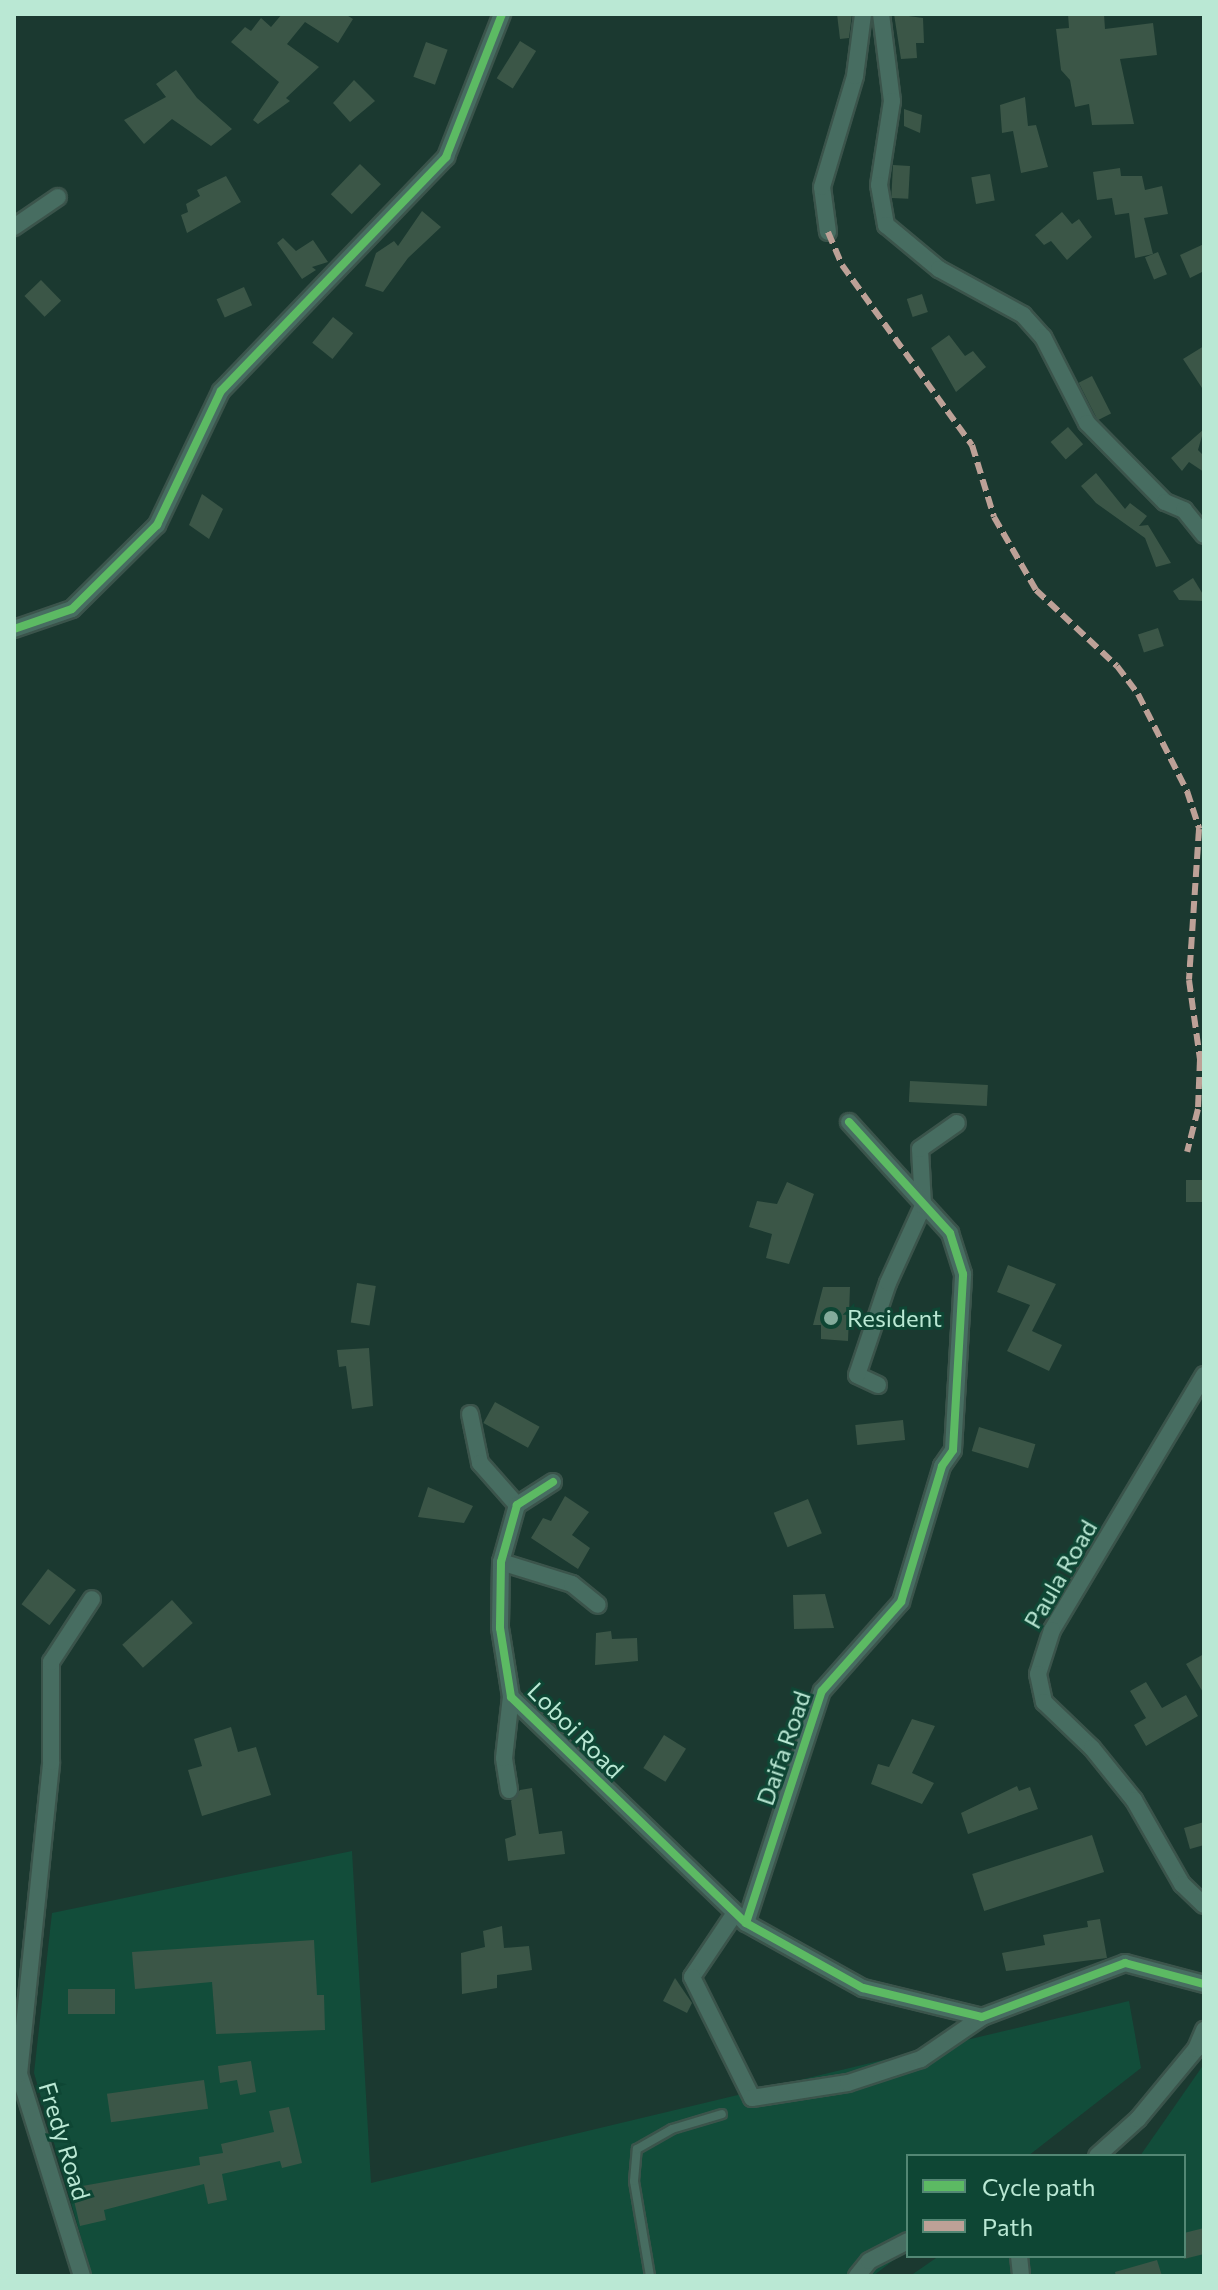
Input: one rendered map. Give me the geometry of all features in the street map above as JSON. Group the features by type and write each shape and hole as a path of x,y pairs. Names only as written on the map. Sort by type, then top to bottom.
{"street":[{"path":"14,629 72,609 157,525 221,391 446,157 502,14"},
{"path":"828,232 822,187 855,76 863,14"},
{"path":"881,14 892,101 879,185 886,225 939,269 1023,315 1043,337 1087,423 1165,502 1184,510 1204,535"},
{"path":"14,227 58,197"},
{"name":"Daifa Road","path":"849,1122 950,1233 963,1274 953,1450 942,1466 901,1602 822,1691 740,1918 692,1977 752,2098 848,2083 921,2059 982,2017"},
{"path":"878,1385 857,1375 888,1283 923,1206 920,1149 957,1123"},
{"name":"Paula Road","path":"1204,1375 1052,1630 1038,1674 1044,1702 1092,1748 1134,1800 1182,1884 1204,1905"},
{"path":"470,1414 480,1463 517,1505 553,1482"},
{"name":"Loboi Road","path":"517,1505 501,1562 500,1628 511,1697 740,1918"},
{"path":"501,1562 572,1584 598,1605"},
{"name":"Fredy Road","path":"82,2276 16,2075 51,1762 51,1662 92,1599"},
{"path":"509,1790 504,1758 511,1697"},
{"path":"740,1918 863,1988 982,2017 1125,1963 1204,1984"},
{"path":"1099,2154 1138,2119 1196,2049 1204,2030"},
{"path":"857,2276 869,2261 906,2242"}],"lane":[{"path":"650,2276 634,2181 637,2149 672,2129 722,2114"}],"shaded area":[{"path":"352,1851 371,2183 1129,2001 1141,2068 1031,2154 906,2154 906,2251 873,2276 92,2276 34,2073 52,1913"},
{"path":"1204,2064 1204,2276 910,2276 936,2258 1186,2258 1186,2154 1141,2154"}],"building":[{"path":"282,14 345,14 353,19 338,43 305,22 287,44 319,67 286,98 290,101 258,124 253,120 279,82 231,42 245,27 251,31 261,18 271,27"},
{"path":"837,14 852,14 849,38 840,39"},
{"path":"894,14 923,18 924,43 916,43 917,58 901,59"},
{"path":"1068,14 1104,14 1105,29 1153,23 1157,55 1120,59 1134,124 1092,125 1089,104 1075,107 1070,80 1061,70 1056,29 1069,28"},
{"path":"520,41 536,51 513,88 497,78"},
{"path":"426,42 448,50 435,85 413,77"},
{"path":"176,70 197,98 232,129 211,146 172,119 144,144 124,120 166,97 156,84"},
{"path":"354,80 375,101 350,122 333,103"},
{"path":"1025,97 1028,126 1036,125 1048,167 1021,173 1013,131 1002,133 1000,105"},
{"path":"904,109 922,115 920,133 904,126"},
{"path":"360,164 381,184 352,214 331,194"},
{"path":"893,165 910,166 908,199 891,198"},
{"path":"1120,168 1121,176 1142,176 1145,190 1162,186 1168,214 1144,218 1153,254 1135,258 1129,213 1115,215 1112,198 1097,200 1093,172"},
{"path":"990,174 995,201 976,204 971,177"},
{"path":"226,176 241,202 187,233 181,215 188,212 186,204 200,196 197,190"},
{"path":"422,211 441,227 408,258 383,292 365,286 376,253 394,241 398,246"},
{"path":"1062,212 1072,224 1079,219 1092,237 1067,260 1051,241 1044,245 1035,235"},
{"path":"283,238 296,251 313,240 328,262 312,267 316,270 302,279 277,243"},
{"path":"1204,244 1204,271 1190,278 1180,255"},
{"path":"1158,252 1167,274 1154,279 1145,257"},
{"path":"41,280 61,301 45,317 24,296"},
{"path":"244,287 252,305 225,317 217,299"},
{"path":"922,294 928,312 913,317 907,299"},
{"path":"333,317 353,333 332,359 312,343"},
{"path":"949,335 965,356 973,351 986,367 956,392 931,348"},
{"path":"1204,346 1204,391 1183,359"},
{"path":"1092,376 1111,413 1098,420 1079,383"},
{"path":"1068,427 1083,444 1066,459 1051,442"},
{"path":"1204,429 1198,450 1204,456 1204,472 1189,462 1182,471 1171,458"},
{"path":"1096,473 1125,509 1130,503 1147,516 1139,526 1148,525 1171,563 1156,567 1145,538 1096,503 1081,486"},
{"path":"202,494 223,509 209,539 189,525"},
{"path":"1193,578 1204,601 1179,600 1173,591"},
{"path":"1158,628 1164,646 1144,653 1138,634"},
{"path":"910,1081 988,1085 987,1106 909,1102"},
{"path":"1186,1180 1204,1180 1204,1202 1186,1202"},
{"path":"787,1182 814,1194 789,1264 766,1258 772,1234 749,1227 757,1201 777,1204"},
{"path":"1008,1265 1056,1284 1032,1331 1062,1345 1049,1371 1007,1351 1030,1305 997,1292"},
{"path":"357,1283 376,1286 370,1325 351,1323"},
{"name":"Resident","path":"823,1287 850,1287 848,1341 821,1339 821,1325 813,1325"},
{"path":"369,1348 373,1406 352,1409 346,1366 339,1367 337,1350"},
{"path":"495,1402 540,1427 528,1448 483,1423"},
{"path":"903,1420 905,1440 857,1445 855,1425"},
{"path":"979,1427 1035,1444 1028,1468 972,1451"},
{"path":"428,1487 473,1506 464,1523 418,1517"},
{"path":"565,1496 589,1512 572,1535 590,1548 578,1569 531,1538 543,1518 551,1521"},
{"path":"808,1499 822,1533 788,1547 774,1513"},
{"path":"48,1569 76,1590 49,1625 22,1604"},
{"path":"825,1594 834,1628 794,1629 793,1595"},
{"path":"172,1600 193,1623 143,1668 122,1645"},
{"path":"611,1631 612,1639 637,1638 638,1661 595,1665 596,1633"},
{"path":"1204,1654 1204,1694 1186,1664"},
{"path":"1146,1682 1162,1708 1186,1695 1198,1716 1146,1746 1134,1725 1146,1718 1130,1691"},
{"path":"912,1719 935,1726 912,1773 934,1783 922,1804 871,1784 878,1764 889,1767"},
{"path":"231,1727 238,1752 256,1747 271,1795 202,1816 188,1770 202,1766 194,1739"},
{"path":"664,1735 686,1749 665,1782 643,1768"},
{"path":"1017,1786 1019,1791 1030,1787 1038,1809 968,1834 961,1813"},
{"path":"532,1788 539,1834 562,1831 565,1854 508,1861 505,1839 516,1835 511,1801 520,1790"},
{"path":"1204,1822 1204,1845 1190,1849 1184,1828"},
{"path":"1092,1835 1104,1872 984,1911 972,1874"},
{"path":"1100,1919 1107,1958 1006,1971 1002,1953 1045,1945 1043,1935 1088,1927 1087,1921"},
{"path":"502,1926 504,1948 529,1946 532,1970 497,1975 497,1988 462,1994 461,1953 485,1947 483,1931"},
{"path":"314,1940 317,1995 324,1995 325,2030 216,2034 212,1982 135,1989 132,1952"},
{"path":"675,1978 692,2003 687,2013 663,2001"},
{"path":"68,1989 115,1989 115,2014 68,2014"},
{"path":"251,2061 256,2092 240,2095 237,2080 220,2083 218,2066"},
{"path":"204,2080 208,2109 111,2122 107,2094"},
{"path":"289,2107 302,2163 282,2168 280,2161 222,2174 227,2200 208,2204 204,2184 104,2210 106,2220 80,2226 71,2188 200,2165 199,2157 223,2153 221,2144 274,2132 269,2111"},
{"path":"1204,2228 1204,2254 1184,2259 1186,2232"},
{"path":"1157,2260 1162,2276 1116,2276 1115,2272"}],"marked path":[{"path":"828,232 842,265 972,445 994,517 1036,590 1117,666 1138,694 1187,791 1199,829 1189,980 1200,1059 1198,1109 1187,1152"}],"cycle path":[{"path":"14,629 72,609 157,525 221,391 446,157 502,14"},
{"path":"746,1923 822,1691 901,1602 942,1466 953,1450 963,1274 950,1233 849,1122"},
{"path":"553,1482 517,1505 501,1562 500,1628 511,1697 746,1923 863,1988 982,2017 1125,1963 1204,1984"}],"place":[{"name":"Resident","path":"831,1318"}]}
